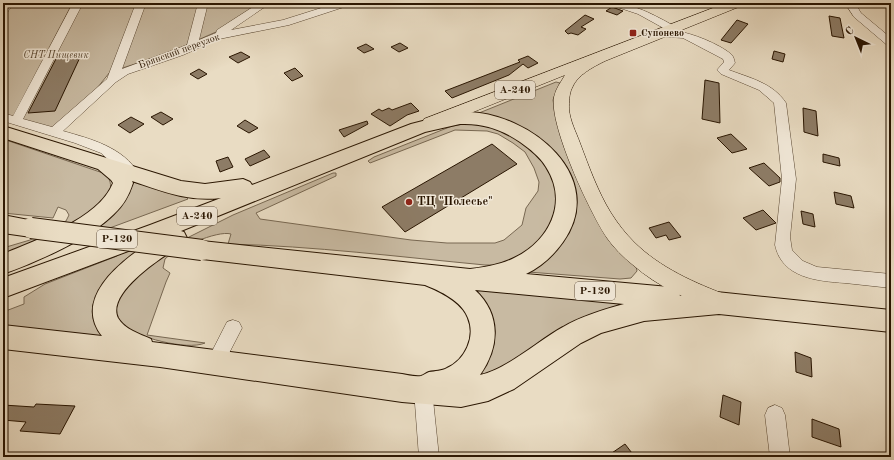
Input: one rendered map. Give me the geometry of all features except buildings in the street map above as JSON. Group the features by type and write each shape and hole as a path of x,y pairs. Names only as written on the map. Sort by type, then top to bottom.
{"highway":[{"path":"418,128 465,118 484,119 497,122 517,132 539,146 554,162 562,176 567,194 566,212 563,223 550,243 530,261 498,275 470,279"},
{"path":"3,264 81,227 104,212 121,193 123,183 122,179 115,172 10,126"},
{"name":"А-240","path":"3,288 158,231 418,128"},
{"name":"А-240","path":"3,274 242,187 389,139"},
{"path":"95,162 194,192 242,187"},
{"path":"160,355 121,339 108,326 104,318 104,311 106,301 112,289 134,265 162,246 201,223 281,183"},
{"name":"Р-120","path":"3,224 202,250 426,275 891,321"},
{"path":"413,389 437,385 455,379 465,372 473,363 482,341 482,321 474,305 455,289 426,275"},
{"path":"3,337 160,355 413,389 461,393 488,387 517,372 584,328 608,318 644,310 721,303"}],"main road":[{"name":"А-240","path":"418,128 737,3"},
{"path":"612,52 591,62 573,75 563,90 560,98 565,124 598,206 614,233 633,254 670,279 721,303"}],"street":[{"path":"3,12 9,3"},
{"path":"10,126 78,3"},
{"path":"112,80 141,3"},
{"path":"192,46 203,3"},
{"path":"238,27 265,3"},
{"name":"Брянский переулок","path":"54,132 112,80 124,72 167,58 207,39 238,27 291,21 347,3"},
{"path":"614,3 641,12 672,29"},
{"path":"850,3 857,15 891,43"},
{"path":"690,21 686,24 684,29 690,37"},
{"path":"659,34 670,33 690,37 728,57 730,63 723,70 725,72 767,90 776,96 780,103 789,179 782,245 788,256 808,272 891,281"},
{"path":"3,117 10,126 54,132 106,150 132,174"},
{"path":"216,363 232,328"},
{"path":"413,389 430,457"},
{"path":"775,415 780,457"}],"green space":[{"name":"СНТ Пищевик","path":"3,3 263,3 216,32 166,54 110,72 80,109 54,132 3,117"},
{"path":"556,82 560,83 553,100 555,113 636,266 637,271 631,278 620,279 528,272 561,243 557,155 531,135 500,120 479,113"},
{"path":"470,123 498,128 539,153 560,193 548,234 516,260 494,265 485,265 325,249 228,244 231,234 216,235 196,241 178,250 165,259 163,268 170,273 147,335 205,343 186,345 162,342 128,330 116,320 112,309 118,291 177,243 233,215 333,173 336,173 336,176 256,213 260,219 411,240 447,243 495,243 504,240 522,225 526,208 538,191 539,182 534,168 525,152 498,134 487,131 455,130 370,163 368,161 374,157 452,126"},
{"path":"3,139 103,173 108,177 110,182 110,189 107,197 88,215 59,232 3,258 3,248 30,240 66,221 69,215 66,210 58,207 53,218 3,213"},
{"path":"134,182 185,196 188,199 53,249"},
{"path":"173,231 94,305 94,321 103,338 3,328 3,312 24,304 24,297 45,284 117,256 120,252"},
{"path":"468,289 627,303 511,368 467,380 478,369"}],"place":[{"name":"Супонево","path":"633,33"},
{"name":"ТЦ \"Полесье\"","path":"409,202"}]}
